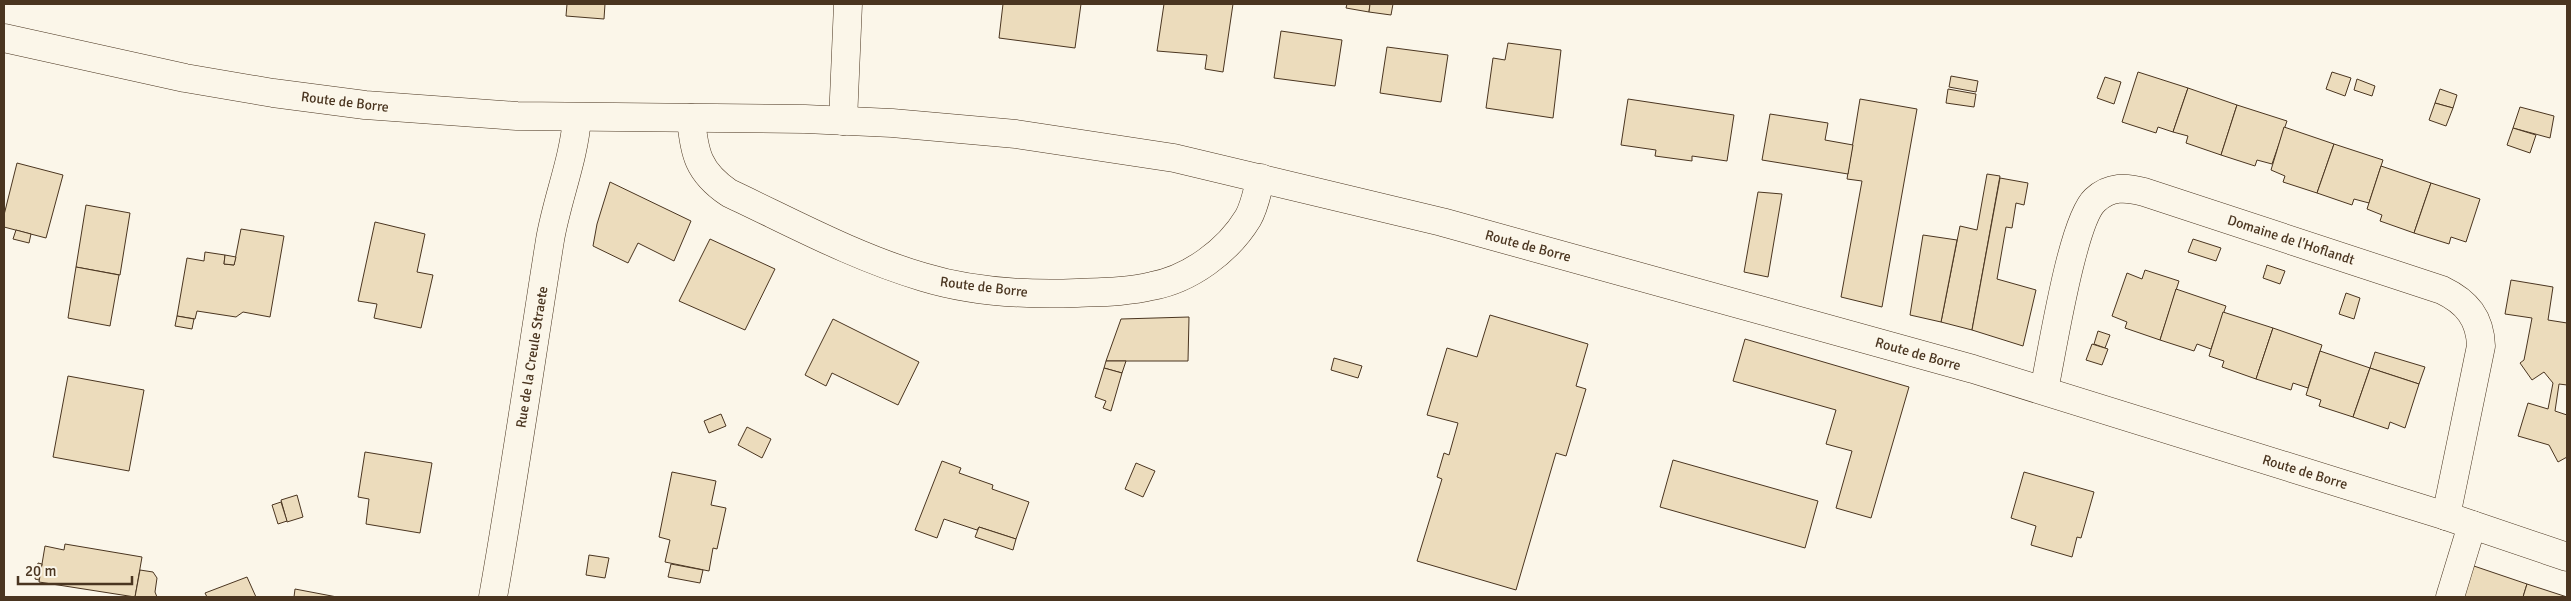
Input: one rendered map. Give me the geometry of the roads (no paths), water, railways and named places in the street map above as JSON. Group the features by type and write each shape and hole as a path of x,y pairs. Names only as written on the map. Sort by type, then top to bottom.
{"main road":[{"path":"843,121 848,4"},
{"name":"Route de Borre","path":"4,38 185,78 273,93 409,109 576,118 843,121 981,130 1049,138 1174,158 1442,222 2044,390 2446,516 2567,557"},
{"name":"Rue de la Creule Straete","path":"493,597 550,238 573,147 576,118"},
{"name":"Route de Borre","path":"691,118 698,161 716,185 729,193 873,260 948,284 1004,292 1064,294 1114,291 1153,286 1173,280 1209,260 1237,234 1253,206 1261,178"},
{"name":"Domaine de l'Hoflandt","path":"2044,390 2077,236 2087,209 2094,201 2109,191 2130,188 2144,192 2442,290 2467,306 2479,328 2481,346 2446,516"},
{"path":"2450,597 2472,525"}]}
